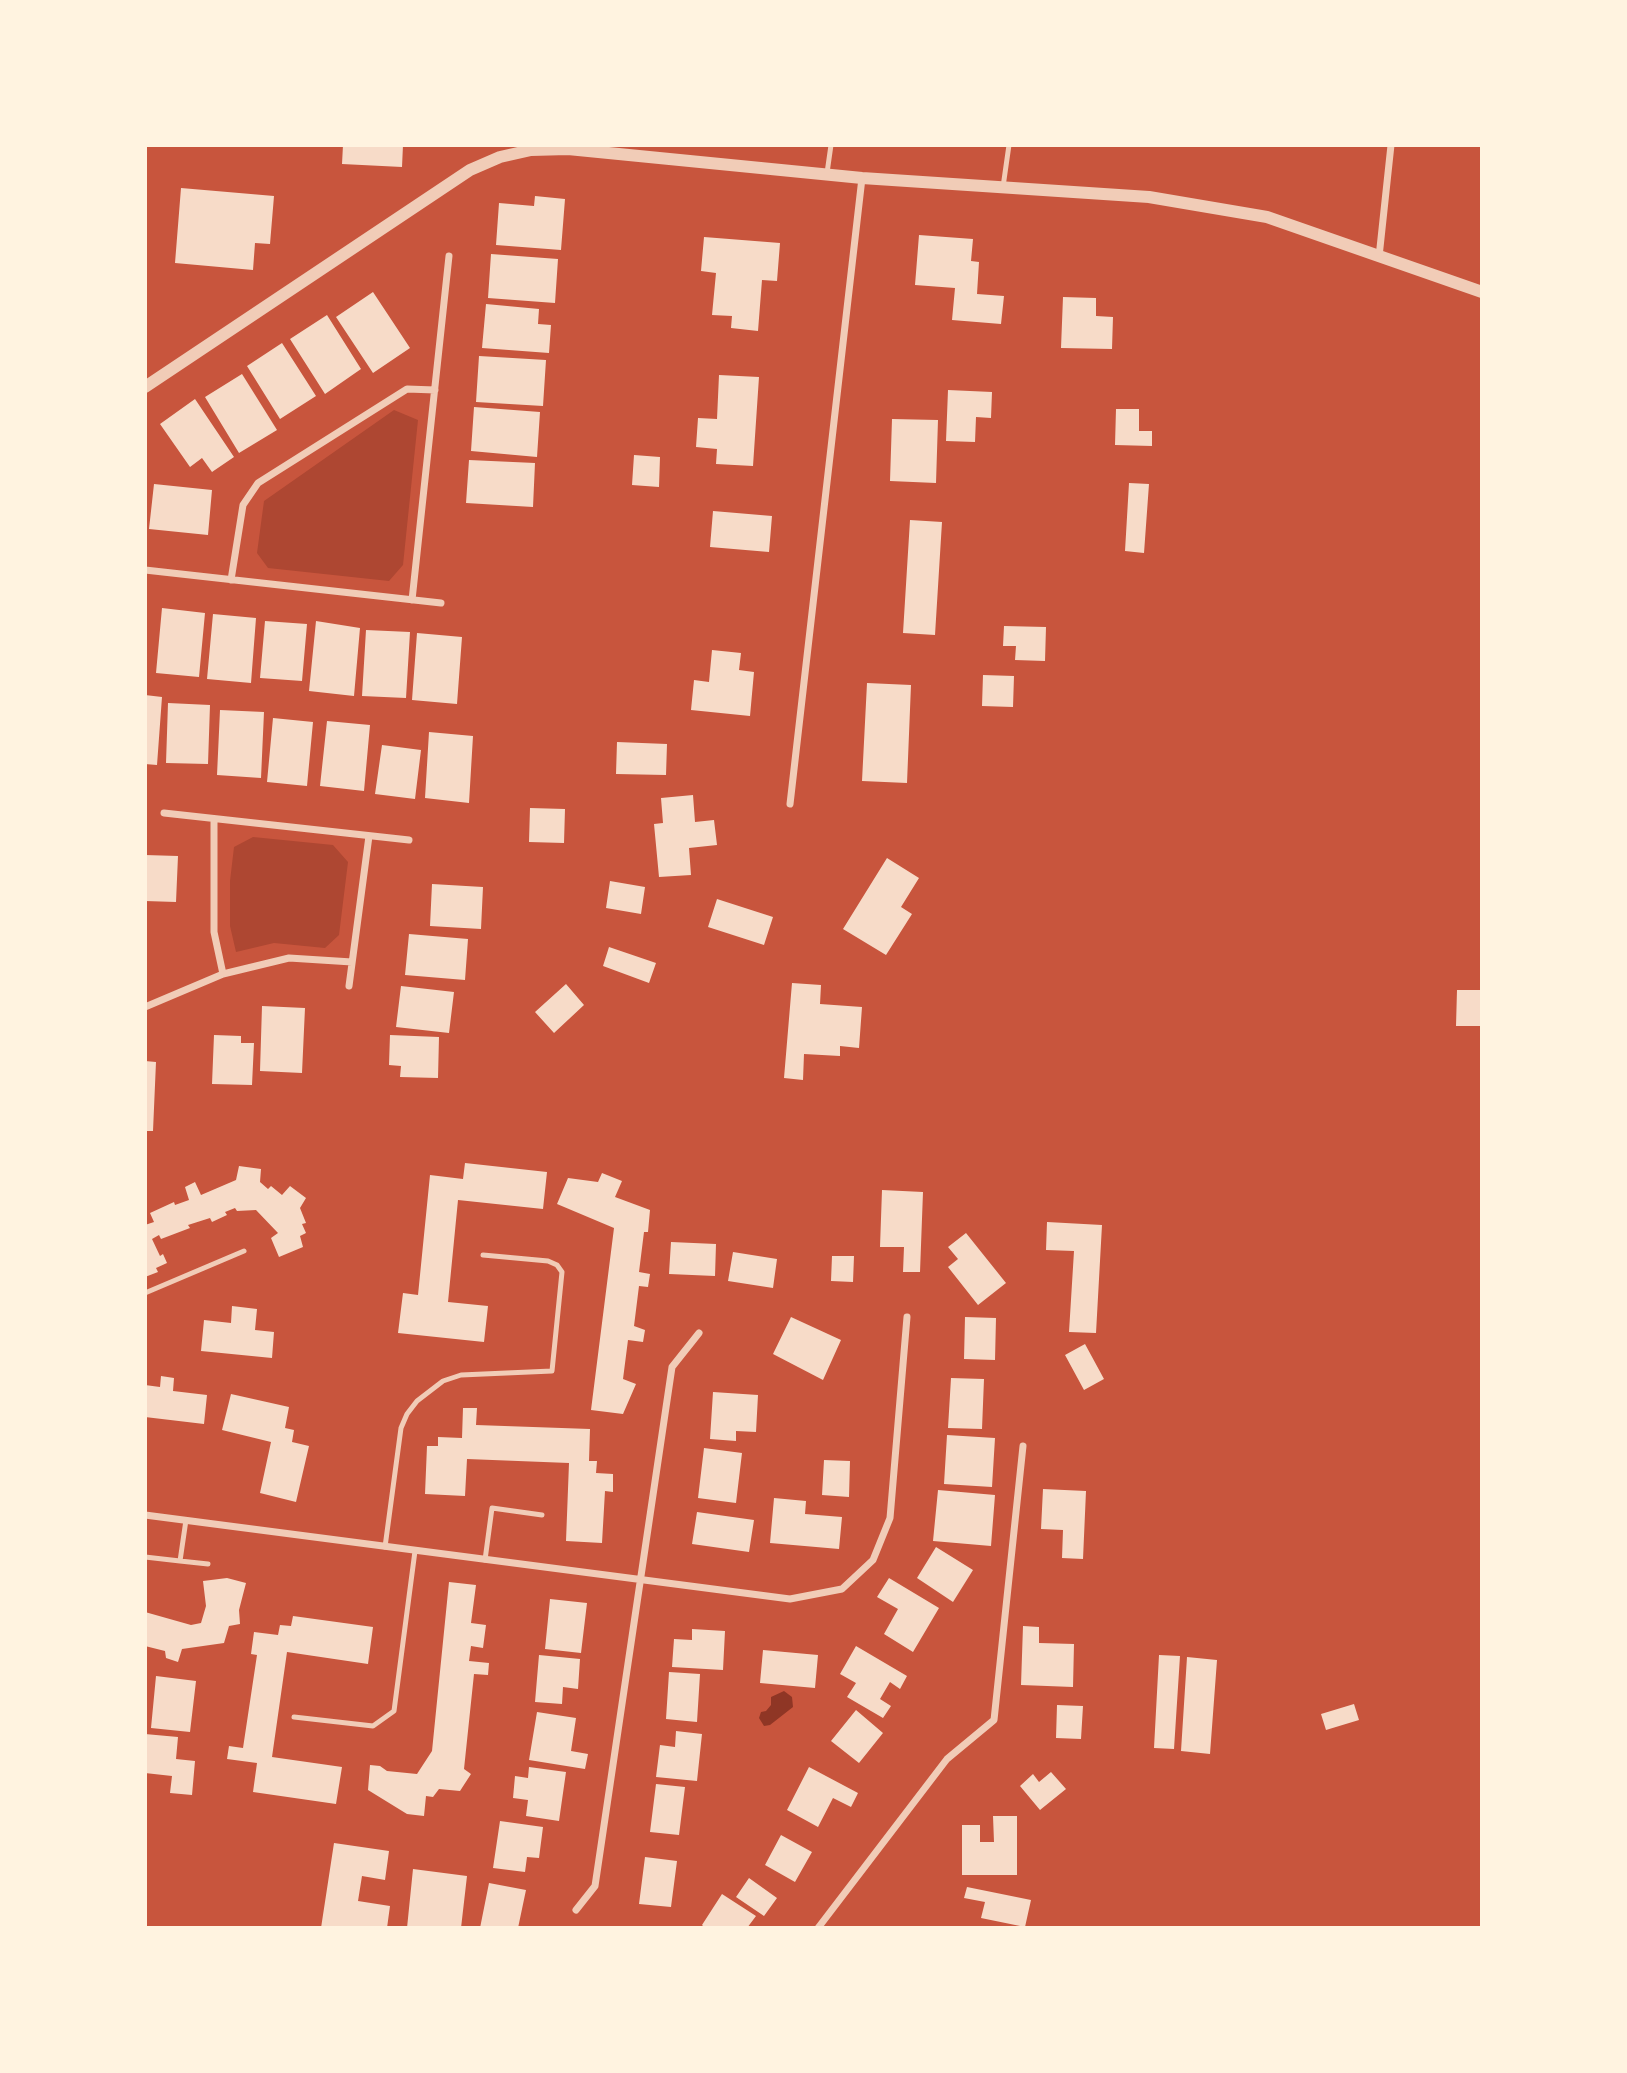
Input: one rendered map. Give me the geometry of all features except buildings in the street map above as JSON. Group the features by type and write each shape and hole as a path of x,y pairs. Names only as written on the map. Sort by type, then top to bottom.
{"street":[{"path":"1380,257 1391,145"},
{"path":"145,387 470,170 500,157 531,150 568,149 862,178 1149,197 1267,217 1482,292"},
{"path":"790,804 862,178"},
{"path":"412,600 449,256"},
{"path":"231,580 243,505 258,483 407,389 435,390"},
{"path":"145,570 441,603"},
{"path":"164,813 409,840"},
{"path":"214,820 214,932 223,974"},
{"path":"349,986 369,836"},
{"path":"145,1007 223,974 289,958 352,962"},
{"path":"145,1515 790,1600 842,1589 873,1560 890,1518 907,1317"},
{"path":"576,1910 595,1886 672,1367 699,1333"},
{"path":"818,1928 947,1759 994,1720 1023,1446"}],"lane":[{"path":"826,175 831,145"},
{"path":"1003,187 1009,145"},
{"path":"145,1293 244,1251"},
{"path":"385,1547 401,1428 417,1401 443,1381 461,1375 552,1371 562,1272 548,1261 483,1255"},
{"path":"485,1560 492,1508 542,1515"},
{"path":"180,1561 186,1520"},
{"path":"294,1717 373,1726 394,1710 415,1551"},
{"path":"145,1557 208,1564"}],"shaded area":[{"path":"394,410 418,420 403,565 389,581 268,568 257,553 264,501"},
{"path":"253,837 333,845 348,862 339,935 325,948 274,943 236,952 230,926 230,881 234,847"},
{"path":"784,1691 792,1697 793,1707 770,1725 764,1726 759,1718 761,1712 771,1705 771,1697"}]}
